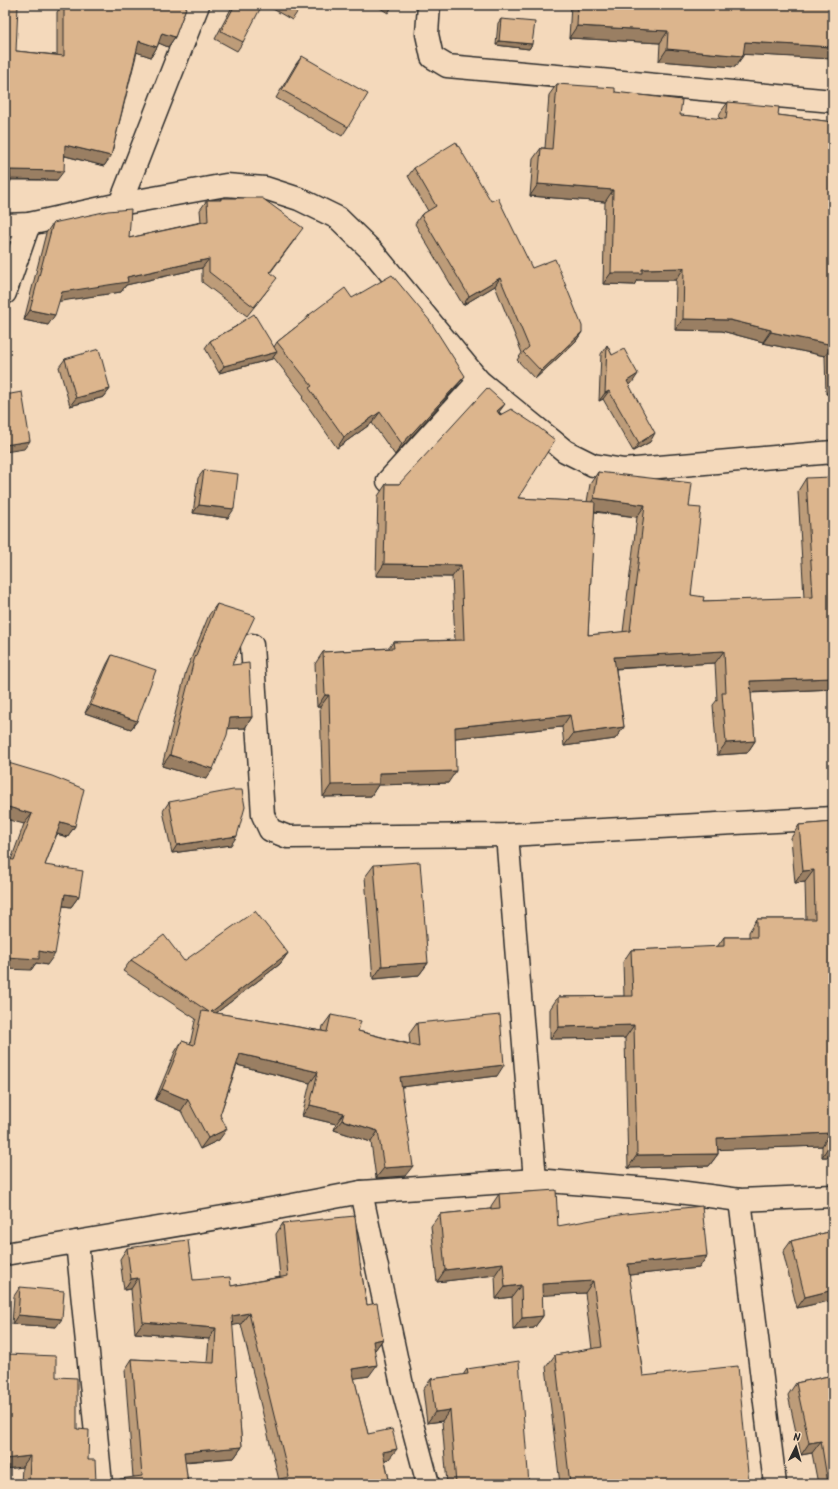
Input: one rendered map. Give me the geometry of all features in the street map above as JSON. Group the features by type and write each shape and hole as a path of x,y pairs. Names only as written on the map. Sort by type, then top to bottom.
{"street":[{"path":"120,204 198,5"},
{"path":"429,5 427,34 432,57 447,66 833,101"},
{"path":"5,225 29,224 120,204 226,184 265,188 299,199 338,218 373,252 479,381 565,451 593,465 624,470 833,452"},
{"path":"5,294 29,224"},
{"path":"388,481 479,381"},
{"path":"252,645 263,815 270,830 288,837 507,835 833,818"},
{"path":"507,835 535,1180"},
{"path":"5,1254 361,1192 535,1180 663,1190 740,1200 833,1196"},
{"path":"361,1192 403,1390 428,1484"},
{"path":"740,1200 776,1484"},
{"path":"77,1242 101,1484"}],"building":[{"path":"5,5 18,5 16,51 64,56 64,5 187,5 175,37 162,33 157,47 139,41 111,156 65,145 64,171 10,170 11,181 5,181"},
{"path":"235,5 252,5 260,9 243,42 221,31"},
{"path":"294,5 302,5 300,9"},
{"path":"578,5 833,5 833,47 745,42 743,56 667,49 668,31 577,26"},
{"path":"501,19 535,22 532,44 499,41"},
{"path":"302,56 368,94 348,127 282,90"},
{"path":"557,84 615,88 615,92 682,100 680,115 726,119 728,102 779,107 778,115 833,122 833,345 771,332 771,330 730,320 683,319 684,268 642,269 642,273 611,273 613,190 538,184 541,148 552,149"},
{"path":"456,142 491,201 498,198 532,268 555,259 582,326 582,332 541,371 523,352 529,347 500,278 469,296 421,215 436,206 414,168"},
{"path":"221,198 262,198 303,228 270,272 277,278 254,307 209,272 209,259 127,277 128,282 62,292 55,315 30,310 53,223 108,211 131,209 129,238 208,221 207,200 221,200"},
{"path":"392,275 430,321 465,376 402,444 380,412 344,437 309,388 312,386 277,342 310,316 309,315 345,288 352,298"},
{"path":"254,314 277,352 224,366 210,341 237,326"},
{"path":"607,345 612,355 624,349 638,374 627,381 655,433 639,443 609,391 605,393"},
{"path":"99,349 110,389 76,398 65,359"},
{"path":"487,388 505,404 497,411 500,415 511,409 555,440 518,498 595,502 588,635 630,631 645,505 594,498 598,472 692,483 689,507 701,508 691,595 704,597 703,601 813,597 806,478 832,477 833,678 750,681 755,741 726,743 722,693 726,693 724,651 614,657 624,727 573,734 570,715 455,727 456,771 379,773 379,784 331,785 329,695 325,695 323,652 394,648 393,642 464,640 461,565 384,564 386,484 399,484"},
{"path":"22,392 30,441 5,445 5,395"},
{"path":"204,470 238,474 234,509 199,505"},
{"path":"217,604 255,616 232,665 249,663 252,717 230,718 227,735 213,769 170,755 194,660"},
{"path":"112,655 156,670 137,721 91,705"},
{"path":"5,762 52,776 84,789 75,826 61,822 45,865 83,871 79,896 65,894 55,954 39,951 39,959 5,957 5,859 14,860 32,814 5,806"},
{"path":"233,790 242,790 245,807 237,836 177,845 169,802"},
{"path":"833,822 833,1144 830,1144 830,1133 717,1138 718,1154 637,1155 634,1025 559,1027 558,997 633,996 631,950 724,946 724,937 757,937 757,919 815,919 814,870 803,871 799,825"},
{"path":"420,862 428,963 382,966 374,865"},
{"path":"255,911 288,953 211,1012 327,1032 331,1015 361,1021 358,1031 419,1047 417,1023 500,1015 504,1065 400,1077 413,1166 384,1168 378,1131 342,1120 344,1113 310,1105 318,1072 240,1054 220,1115 227,1129 208,1138 188,1100 162,1089 182,1041 194,1045 202,1011 209,1012 131,960 164,935 184,961"},
{"path":"556,1190 558,1226 625,1214 702,1206 707,1256 628,1264 643,1376 738,1366 749,1484 570,1484 555,1355 602,1347 593,1281 542,1284 543,1316 522,1318 521,1285 505,1287 503,1263 445,1270 440,1214 500,1208 499,1194"},
{"path":"355,1216 360,1264 367,1305 377,1303 383,1339 373,1341 377,1365 352,1369 368,1434 392,1429 397,1449 383,1452 390,1484 281,1484 280,1479 289,1477 249,1313 232,1316 242,1447 184,1452 188,1484 114,1484 120,1479 142,1476 132,1359 214,1363 216,1328 143,1322 138,1278 131,1279 127,1248 188,1240 193,1280 230,1277 231,1286 288,1276 283,1223"},
{"path":"833,1231 833,1290 805,1297 791,1241"},
{"path":"20,1287 64,1291 62,1319 18,1315"},
{"path":"5,1319 8,1319 7,1354 56,1356 56,1377 77,1378 77,1429 89,1430 88,1460 95,1460 96,1482 103,1484 29,1484 30,1456 5,1459"},
{"path":"519,1361 529,1484 456,1484 450,1410 435,1412 431,1379 468,1374 467,1369"},
{"path":"833,1375 833,1484 828,1484 821,1441 809,1443 796,1383"}]}
